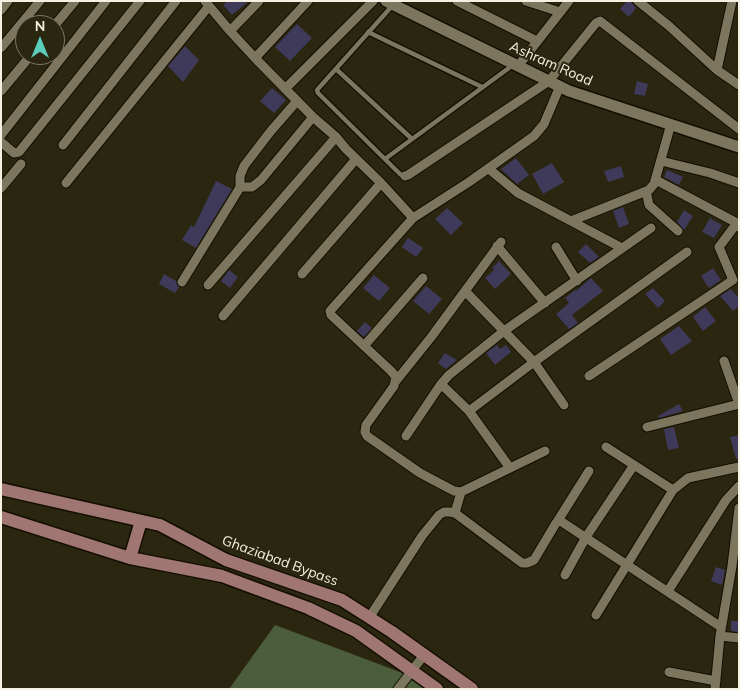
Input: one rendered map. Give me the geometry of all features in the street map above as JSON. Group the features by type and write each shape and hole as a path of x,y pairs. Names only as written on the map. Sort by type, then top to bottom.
{"main road":[{"name":"Ghaziabad Bypass","path":"1,489 160,525 186,537 226,560 342,600 472,689"},
{"path":"1,517 130,558 222,576 308,608 356,631 437,689"},
{"path":"130,558 141,521"}],"street":[{"path":"1,10 8,1"},
{"path":"1,48 40,1"},
{"path":"63,15 75,1"},
{"path":"1,135 106,1"},
{"path":"62,144 176,1"},
{"path":"230,32 259,1"},
{"path":"255,58 308,1"},
{"path":"285,89 373,1"},
{"path":"456,1 537,41"},
{"path":"526,1 560,12"},
{"path":"516,65 569,1"},
{"path":"638,1 669,26 717,70 739,85"},
{"path":"717,70 732,1"},
{"path":"1,142 14,153 19,152 138,2"},
{"path":"66,183 207,3 230,32 313,117 336,137 413,218"},
{"name":"Ashram Road","path":"393,3 569,91 739,147"},
{"path":"404,176 549,81 600,20 739,129"},
{"path":"1,91 23,65"},
{"path":"396,381 396,377 391,371 331,315 331,309 413,218 489,169 534,136 539,131 560,86"},
{"path":"182,282 240,188 240,176 244,166 297,101"},
{"path":"240,188 252,187 261,180 313,117"},
{"path":"572,221 646,191 654,184 671,124"},
{"path":"208,285 336,137"},
{"path":"223,316 356,159"},
{"path":"661,161 710,173 739,184"},
{"path":"1,188 21,164"},
{"path":"489,169 518,193 622,248"},
{"path":"589,376 733,280 719,247 738,225 656,180"},
{"path":"302,274 381,183"},
{"path":"646,191 649,205 678,231"},
{"path":"406,436 449,375 504,331 651,228"},
{"path":"545,303 499,244 432,336 396,381 366,426 365,432 367,436 420,473 454,491 461,492 545,451"},
{"path":"556,247 577,281"},
{"path":"469,411 687,252"},
{"path":"364,346 422,278"},
{"path":"465,291 534,362 564,405"},
{"path":"647,427 739,404 724,361"},
{"path":"441,384 469,411 510,468"},
{"path":"606,447 673,490"},
{"path":"566,575 586,537 634,465"},
{"path":"596,615 673,490 688,478 739,467"},
{"path":"369,618 422,536 439,515 444,512 455,513 522,562 527,563 534,560 589,471"},
{"path":"668,591 726,500 739,486"},
{"path":"455,513 461,492"},
{"path":"669,672 716,685 721,632 739,508"},
{"path":"557,522 562,522 668,591 721,632 739,638"},
{"path":"398,689 424,655"}],"lane":[{"path":"393,3 317,90 384,159 404,176"},
{"path":"368,32 482,87"},
{"path":"384,159 482,87 516,65"},
{"path":"336,69 412,139"}],"green space":[{"path":"275,625 445,689 229,689"}],"building":[{"path":"228,1 249,1 232,15 223,5"},
{"path":"627,1 630,1 636,8 629,17 620,9"},
{"path":"297,24 312,38 290,61 275,47"},
{"path":"185,46 199,60 183,82 168,66"},
{"path":"637,81 648,84 645,96 634,94"},
{"path":"272,88 286,100 274,113 260,101"},
{"path":"516,158 529,175 517,184 501,169"},
{"path":"552,163 564,182 543,194 532,174"},
{"path":"621,166 624,177 608,182 604,171"},
{"path":"667,170 683,177 679,185 664,177"},
{"path":"216,181 232,189 196,248 182,240 191,225 194,227"},
{"path":"623,207 629,224 619,228 613,211"},
{"path":"447,208 463,223 451,235 435,219"},
{"path":"684,210 693,216 684,230 677,222"},
{"path":"710,218 722,225 714,238 702,232"},
{"path":"408,238 423,248 416,257 402,247"},
{"path":"586,244 599,257 590,263 578,252"},
{"path":"499,261 511,274 495,289 485,278 494,270 492,268"},
{"path":"713,268 721,280 709,288 701,276"},
{"path":"229,270 238,277 230,288 221,281"},
{"path":"164,274 176,281 179,287 175,293 159,284"},
{"path":"374,275 390,288 379,301 363,288"},
{"path":"591,278 603,291 572,315 578,323 569,329 556,314 569,303 565,298"},
{"path":"426,286 442,299 429,314 413,301"},
{"path":"653,288 665,301 658,308 645,294"},
{"path":"731,289 739,298 739,306 733,311 720,296"},
{"path":"705,307 716,321 703,331 693,317"},
{"path":"365,322 372,328 364,337 357,331"},
{"path":"679,326 692,341 671,355 660,339"},
{"path":"497,345 500,349 506,345 511,352 495,365 486,353"},
{"path":"445,353 457,360 446,369 438,363"},
{"path":"679,404 683,411 659,418 658,416"},
{"path":"674,427 679,448 668,450 664,429"},
{"path":"739,435 739,458 736,459 730,437"},
{"path":"716,567 725,570 722,585 711,581"},
{"path":"731,621 739,621 739,632 731,631"}]}
